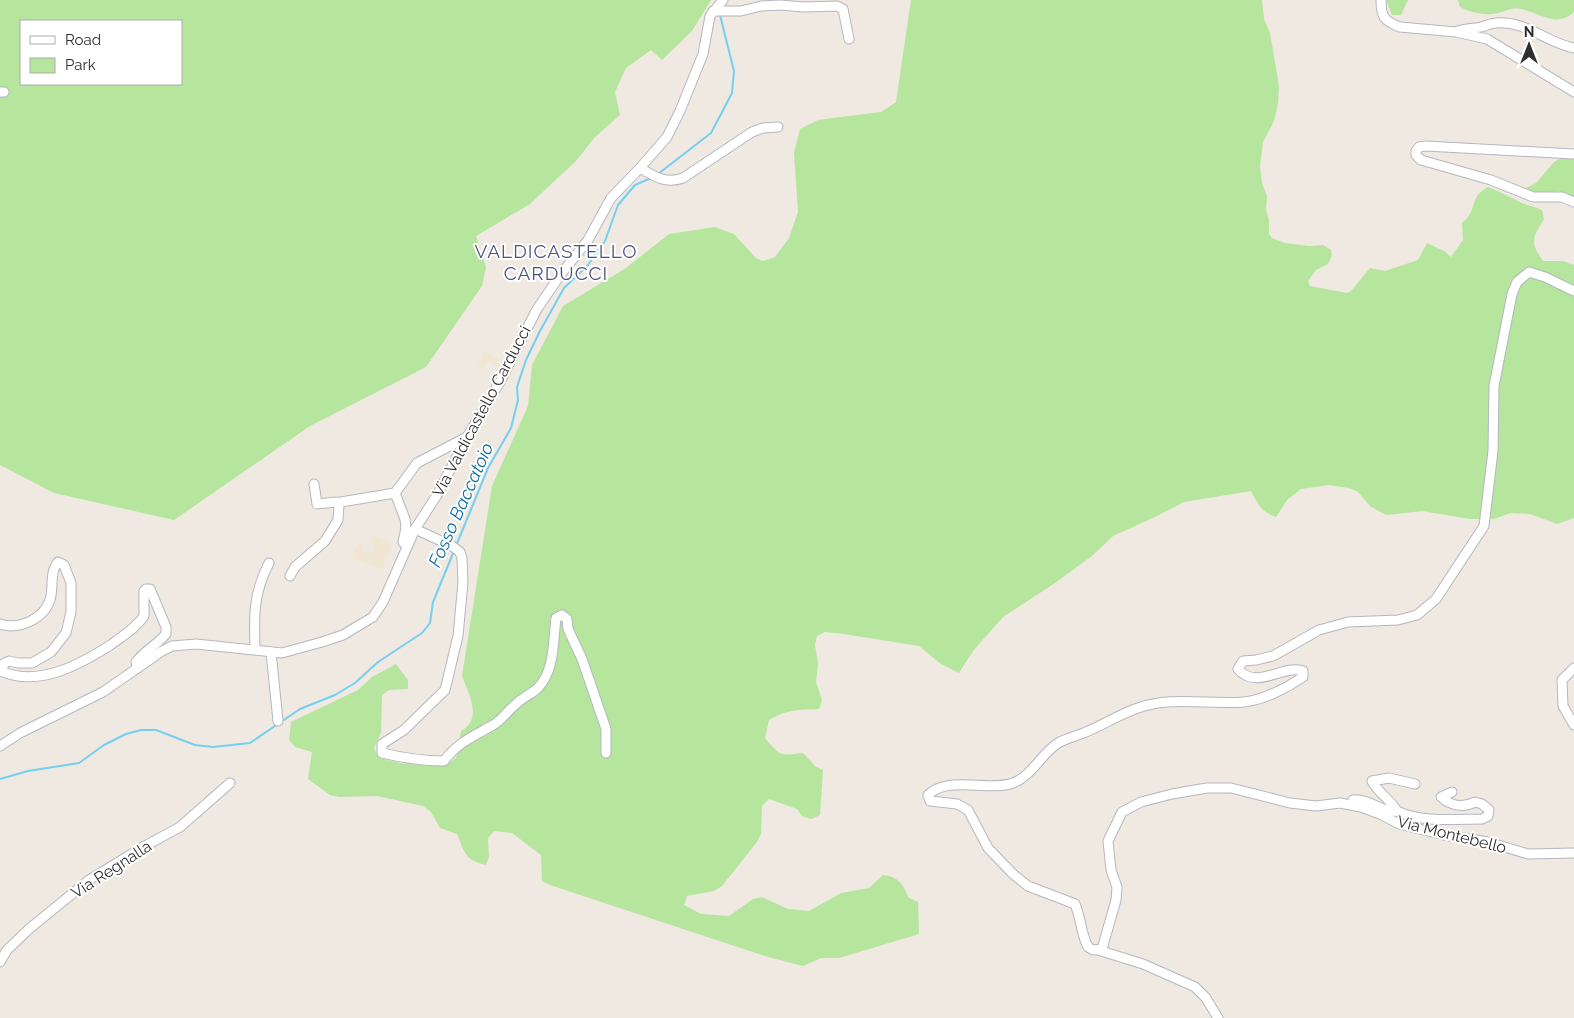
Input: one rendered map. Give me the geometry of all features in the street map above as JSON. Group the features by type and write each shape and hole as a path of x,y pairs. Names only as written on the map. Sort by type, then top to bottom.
{"street":[{"name":"Via Valdicastello Carducci","path":"0,746 4,740 103,692 162,651 183,644 282,653 343,635 373,617 383,602 415,529 437,495 467,437 501,380 536,309 588,240 611,198 640,168 666,136 680,111 703,54 710,16 723,0"},
{"path":"1381,0 1381,12 1392,24 1400,27 1456,32 1487,39 1574,92"},
{"path":"713,11 741,11 761,6 780,5 804,7 837,6 843,9 849,39"},
{"path":"1456,32 1464,28 1501,23 1524,27 1550,40 1574,48"},
{"path":"640,168 662,180 673,182 683,178 752,132 763,128 778,127"},
{"path":"1574,154 1426,146 1419,147 1416,151 1416,155 1421,160 1491,180 1533,197 1562,197 1574,202"},
{"path":"1218,1018 1206,998 1195,988 1143,964 1100,949 1088,947 1075,904 1028,886 1013,874 988,848 968,810 957,804 930,801 928,795 933,790 955,785 992,786 1013,783 1030,771 1058,743 1139,708 1160,704 1194,702 1245,702 1277,692 1303,677 1303,670 1298,669 1256,678 1243,675 1238,669 1243,661 1273,656 1319,630 1348,622 1398,620 1417,615 1436,599 1484,526 1493,451 1494,386 1512,294 1517,282 1529,272 1545,277 1574,291"},
{"path":"314,484 317,504 336,502 339,504 344,501 395,493 417,463 467,437"},
{"path":"395,493 405,519 406,528 403,542 407,546"},
{"path":"290,576 295,567 325,541 338,520 339,504"},
{"path":"415,529 455,547 462,558 462,605 458,636 445,690 404,730 382,744 382,753 400,758 444,761 453,749 496,724 517,703 538,688 545,678 554,650 556,618 562,615 567,619 568,629 582,659 606,729 606,753"},
{"name":"Via Valdicastello Carducci","path":"0,624 9,627 25,624 40,614 50,601 54,567 58,562 64,565 71,583 71,612 66,633 51,652 32,663 9,661 3,664 3,672 16,677 47,674 71,668 129,632 144,616 144,592 146,589 150,589 166,627 166,634 161,641 140,657 136,662 138,668"},
{"path":"255,650 255,600 269,563"},
{"path":"271,652 278,721"},
{"path":"1574,668 1562,680 1564,706 1574,725"},
{"path":"1416,784 1389,778 1372,781 1377,790 1397,810 1406,815 1426,818 1482,819 1488,816 1488,810 1482,804 1475,802 1466,806 1456,805 1448,803 1441,797 1452,792"},
{"name":"Via Regnalla","path":"0,962 7,950 29,929 89,880 180,827 230,783"},
{"name":"Via Montebello","path":"1100,949 1110,923 1117,887 1111,870 1108,841 1122,812 1141,802 1207,788 1231,788 1290,803 1316,806 1340,803 1361,807 1400,824 1444,835 1488,842 1528,854 1574,853"},
{"path":"1340,803 1356,800 1369,802 1392,812 1397,810"}],"shaded area":[{"path":"485,350 499,359 496,365 487,361 483,369 478,367"},
{"path":"373,535 392,542 387,556 385,555 384,558 386,559 382,569 351,558 358,544 364,545 362,552 371,554 375,544 371,542"}],"green space":[{"path":"0,0 711,0 692,31 662,60 651,50 626,68 615,92 620,115 595,137 576,161 530,204 476,236 486,267 482,286 426,367 310,426 174,520 54,493 0,465"},
{"path":"911,0 1262,0 1264,19 1270,33 1279,86 1278,104 1274,121 1263,142 1260,166 1262,183 1267,196 1266,210 1269,220 1269,234 1272,238 1285,243 1309,246 1323,245 1331,250 1332,255 1328,264 1316,270 1308,281 1310,286 1347,293 1351,291 1370,268 1385,271 1418,260 1427,243 1444,251 1451,257 1463,240 1462,223 1470,213 1475,199 1488,187 1524,204 1542,210 1544,219 1537,230 1534,240 1536,249 1543,261 1563,261 1574,265 1574,518 1557,524 1530,514 1511,513 1494,519 1470,519 1422,511 1386,515 1370,506 1357,491 1329,485 1301,489 1287,500 1276,517 1263,510 1251,491 1184,502 1113,536 1092,556 1003,617 973,651 959,673 941,664 919,646 825,632 817,636 815,645 818,664 816,682 822,700 819,709 793,711 775,716 769,720 765,738 781,753 803,753 815,766 823,770 820,815 811,819 802,816 797,809 769,799 762,806 761,834 757,842 722,886 714,891 687,896 684,905 701,914 729,916 753,899 762,897 788,909 809,911 841,893 869,888 883,875 897,879 909,898 918,902 919,934 839,958 821,958 803,966 768,957 550,885 542,881 541,855 512,833 494,831 488,838 489,857 486,865 469,858 457,834 440,828 431,812 423,806 377,796 339,797 330,795 308,779 312,752 295,747 289,740 291,722 358,690 372,677 396,664 408,680 408,689 389,690 382,695 381,732 374,748 378,757 406,764 431,766 451,762 456,757 461,731 468,726 473,713 471,699 462,676 492,486 528,406 532,365 563,306 626,268 669,234 715,227 734,234 756,258 763,261 775,257 789,238 798,212 794,153 800,129 818,120 881,112 896,102"},
{"path":"1386,0 1408,0 1401,15 1392,15"},
{"path":"1458,0 1574,0 1574,12 1560,19 1547,18 1516,9 1485,14 1472,12 1460,7"},
{"path":"1563,157 1574,158 1574,197 1559,191 1532,194 1522,190 1536,183 1554,162"}],"waterway":[{"name":"Fosso Baccatoio","path":"658,174 711,133 732,93 734,71 720,15"},
{"name":"Fosso Baccatoio","path":"456,546 488,468 511,428 518,400 517,387 526,360 540,331 564,288 588,265 605,241 618,205 635,185 651,178"},
{"name":"Fosso Baccatoio","path":"0,779 28,771 79,763 104,745 126,734 141,730 156,730 195,745 213,747 250,743 300,709 335,695 355,683 378,662 422,633 430,623 433,602 454,551"}],"district":[{"name":"VALDICASTELLO CARDUCCI","path":"556,262"}]}
